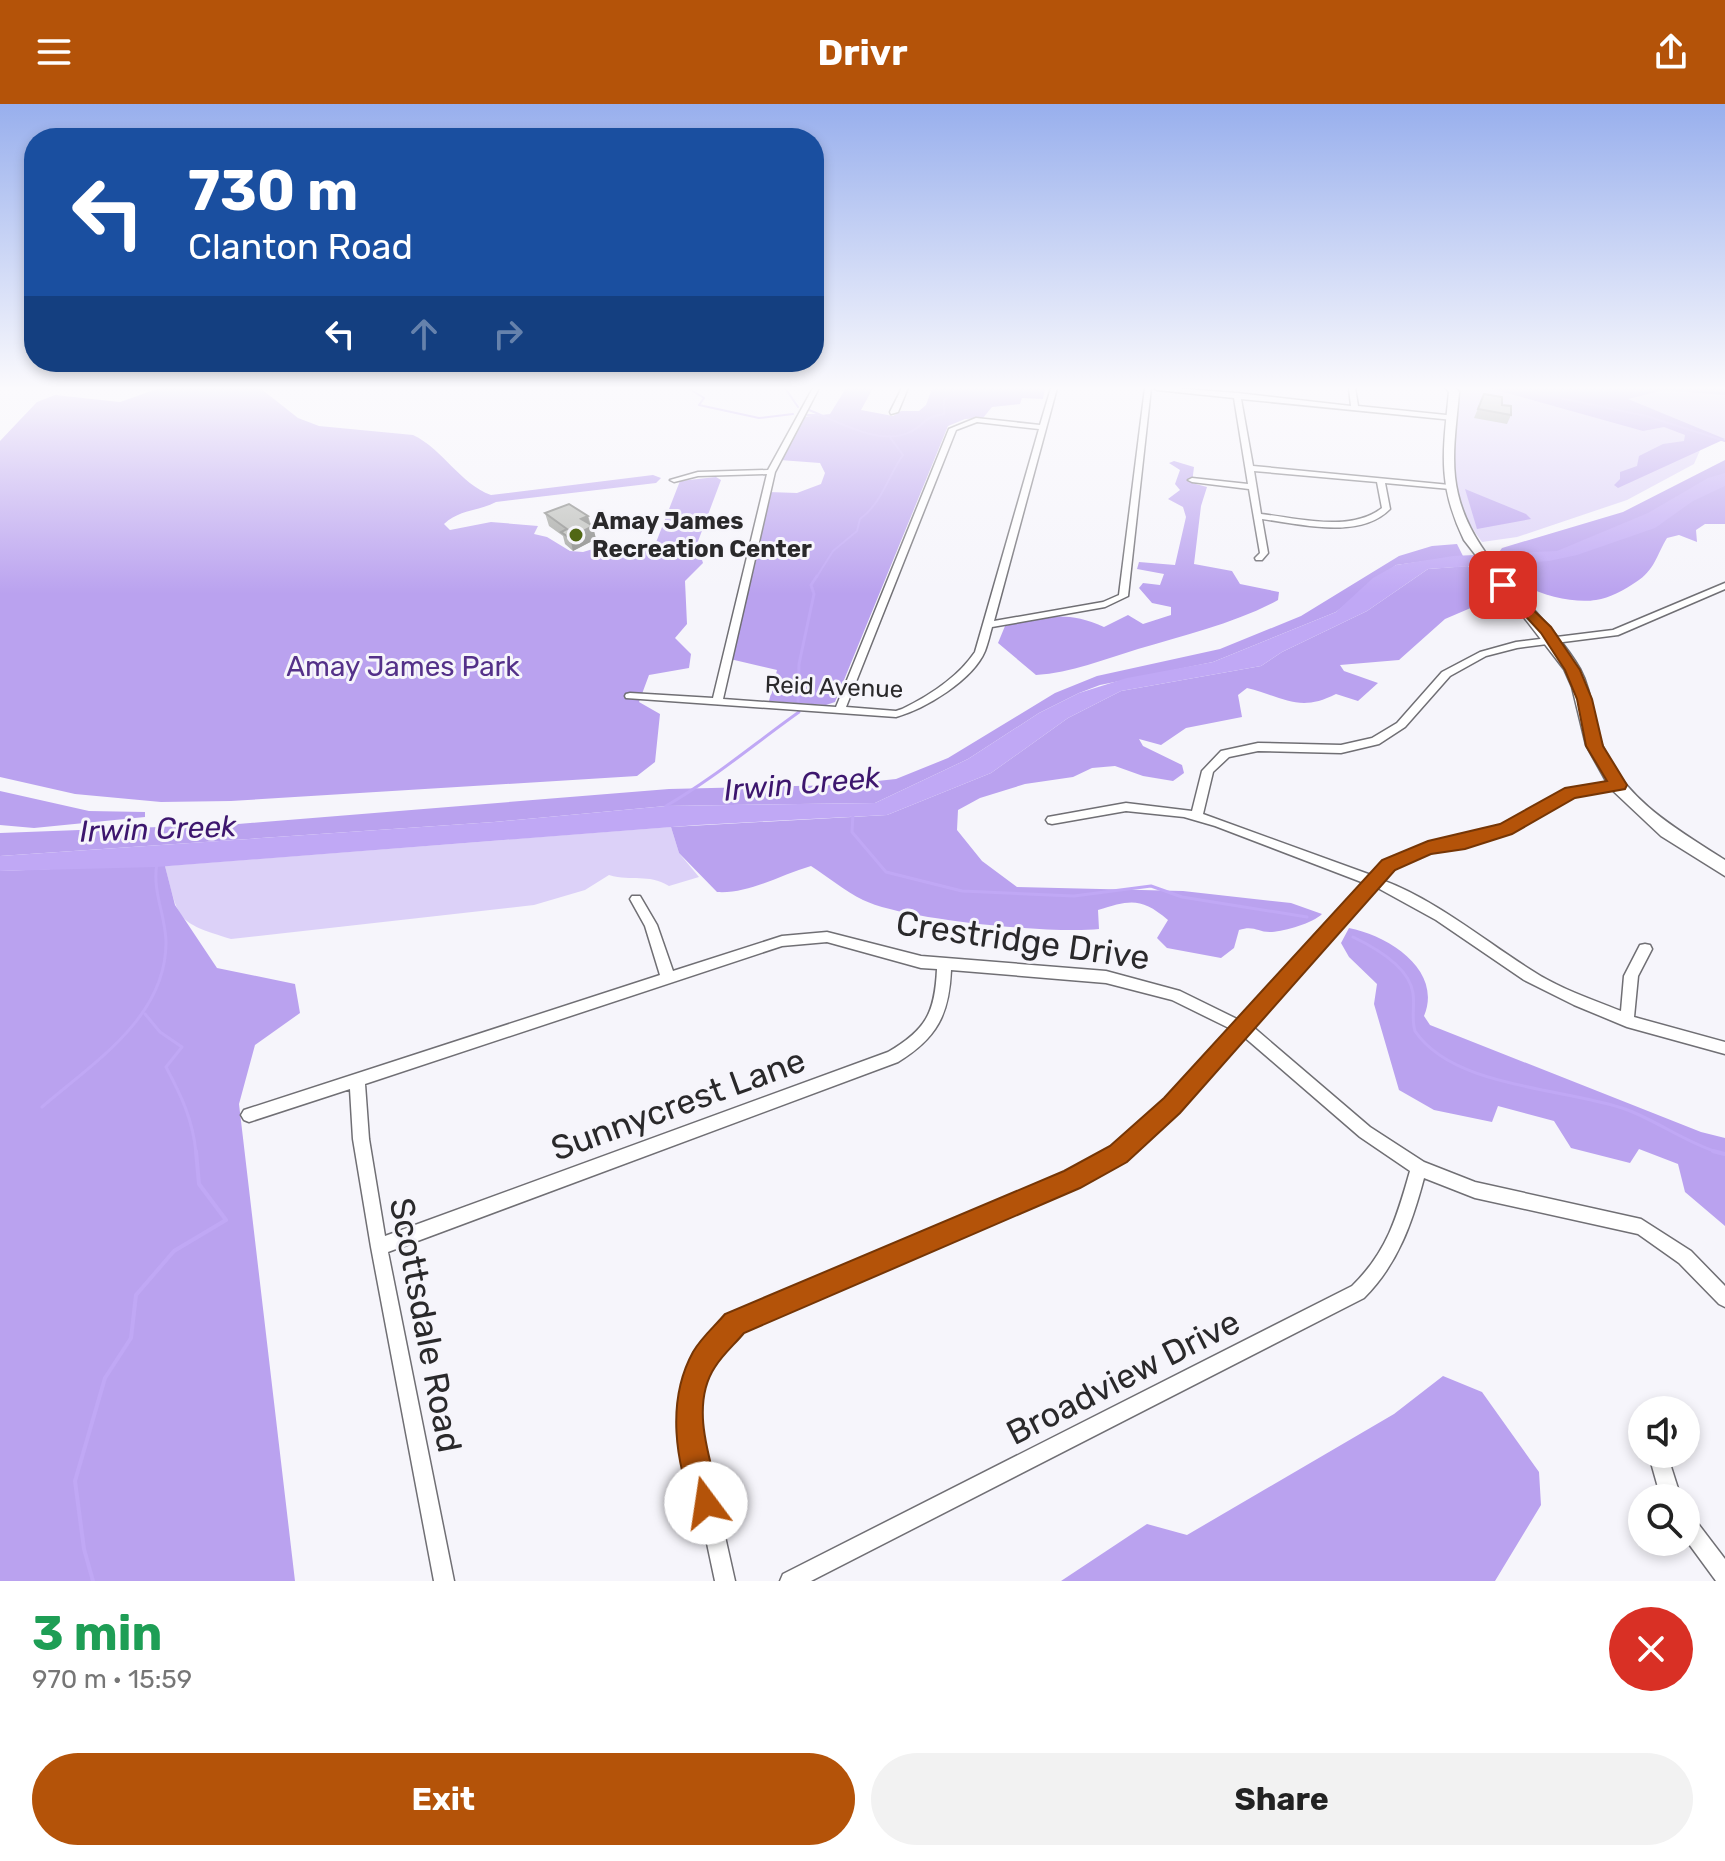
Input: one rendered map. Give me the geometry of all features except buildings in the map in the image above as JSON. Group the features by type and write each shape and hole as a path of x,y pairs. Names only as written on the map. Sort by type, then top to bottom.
{"main road":[{"path":"1447,457 1446,486 1470,546 1487,572 1536,631 1551,641 1573,670 1585,699 1595,746 1619,785 1666,830 1725,869"}],"street":[{"path":"717,702 771,472 779,457"},
{"path":"840,710 942,457"},
{"name":"Reid Avenue","path":"630,696 896,714 915,709 977,659 990,624 1035,457"},
{"path":"990,624 1105,604 1123,596 1140,457"},
{"path":"1247,457 1264,553 1259,558"},
{"path":"1249,468 1446,486"},
{"path":"674,480 698,474 771,472"},
{"path":"1192,480 1251,487"},
{"path":"1258,516 1346,524 1371,520 1386,509 1380,480"},
{"path":"1197,816 1208,771 1225,754 1258,747 1341,749 1375,741 1401,725 1435,684 1466,662 1497,649 1596,637 1629,629 1725,586"},
{"path":"725,1581 689,1416 694,1381 704,1359 723,1332 771,1307 1099,1166 1149,1130 1388,865 1409,854 1486,837 1571,792 1619,785"},
{"path":"1052,820 1126,807 1197,816 1372,880 1426,907 1540,982 1627,1021 1725,1048"},
{"path":"636,899 651,925 668,978"},
{"name":"Crestridge Drive","path":"249,1115 782,941 809,937 843,939 893,955 944,965 1125,980 1199,1005 1242,1027 1278,1053 1365,1132 1419,1168 1475,1190 1641,1227 1685,1257 1725,1298"},
{"path":"1627,1021 1631,976 1645,949"},
{"name":"Sunnycrest Lane","path":"379,1247 893,1057 922,1038 937,1017 943,1002 944,965"},
{"name":"Scottsdale Road","path":"357,1079 361,1139 379,1247 444,1581"},
{"name":"Broadview Drive","path":"790,1581 1358,1292 1384,1264 1397,1242 1419,1168"},
{"path":"1700,1543 1725,1576"}],"shaded area":[{"path":"1454,457 1697,457 1694,464 1627,500 1517,537 1482,542 1462,507"},
{"path":"1725,473 1725,486 1693,501 1655,528 1577,555 1549,561 1428,569 1367,611 1282,652 1261,666 1121,691 1068,718 991,773 887,815 698,825 156,867 0,871 0,856 494,822 666,806 875,803 968,759 1039,713 1079,693 1127,678 1213,662 1336,612 1373,578 1396,565 1453,556 1557,551 1648,513 1708,478"},
{"path":"671,827 679,853 699,877 669,886 654,880 609,875 585,890 534,905 231,939 199,928 183,917 173,898 165,866"}],"green space":[{"name":"Amay James Park","path":"0,457 442,457 470,483 491,495 653,475 661,478 656,483 496,502 456,516 444,524 450,530 491,522 538,526 534,534 547,537 570,551 583,552 606,545 655,545 680,481 716,477 721,480 697,544 703,563 685,581 687,624 675,638 691,654 689,668 649,675 639,702 660,714 655,762 637,776 231,801 161,802 75,794 0,777"},
{"path":"782,457 935,457 835,702 826,705 769,701 777,670 730,659 769,492 797,493 821,484 825,473 820,463 780,460"},
{"path":"1639,457 1686,457 1618,488 1614,485 1620,479 1620,472 1637,466"},
{"path":"1725,460 1725,524 1705,524 1696,530 1697,542 1679,535 1667,538 1647,573 1617,593 1583,601 1553,597 1523,584 1503,565 1499,552 1502,548 1623,512"},
{"path":"1174,461 1194,467 1192,483 1207,487 1201,506 1194,564 1232,571 1240,584 1279,592 1278,600 1210,628 1075,669 1036,675 998,643 1005,626 1066,617 1104,627 1128,615 1143,624 1171,615 1171,607 1152,603 1139,588 1143,583 1160,585 1164,574 1137,569 1139,562 1175,565 1186,517 1183,507 1168,499 1180,490 1175,484 1180,470 1169,463"},
{"path":"1465,489 1526,514 1531,519 1477,529"},
{"path":"1457,544 1463,556 1396,565 1336,612 1213,662 1100,685 1079,693 1039,713 968,759 875,803 666,806 494,822 0,856 0,833 238,824 669,789 840,785 896,779 948,758 1055,693 1097,676 1220,649 1301,616 1399,556 1432,546"},
{"path":"1468,566 1490,596 1487,601 1445,619 1399,660 1340,665 1344,671 1378,683 1358,701 1336,694 1312,702 1292,702 1247,688 1238,695 1242,717 1186,728 1161,745 1139,739 1143,746 1182,765 1184,773 1173,781 1143,776 1115,766 1092,768 1073,777 1025,784 980,798 958,810 957,830 982,861 1017,887 1183,891 1291,903 1322,914 1306,923 1278,931 1239,930 1234,948 1221,958 1167,948 1157,938 1168,920 1142,904 1119,904 1098,910 1099,929 979,924 883,907 863,900 811,866 753,887 717,892 679,853 671,827 887,815 991,773 1068,718 1121,691 1261,666 1282,652 1367,611 1428,569"},
{"path":"0,791 89,811 145,812 145,817 34,828 0,825"},
{"path":"165,866 175,905 217,968 295,984 300,1013 255,1045 239,1104 295,1581 0,1581 0,871"},
{"path":"1349,928 1380,939 1409,958 1426,984 1428,999 1424,1016 1430,1025 1701,1132 1725,1138 1725,1226 1685,1192 1678,1164 1639,1149 1630,1163 1571,1148 1554,1121 1498,1106 1492,1122 1434,1110 1399,1090 1374,1004 1377,984 1349,957 1341,943"},
{"path":"1443,1376 1482,1392 1539,1472 1541,1505 1495,1581 1061,1581 1147,1524 1187,1535 1394,1414"}],"waterway":[{"path":"816,578 833,551 857,531 860,519 879,497 902,457"},
{"path":"798,702 799,664 814,594 811,585 817,576"},
{"name":"Irwin Creek","path":"666,806 717,773 799,712"},
{"path":"853,813 852,832 886,872 962,891 1074,896 1151,886 1182,897 1307,917"},
{"path":"42,1107 124,1036 154,993 163,968 166,941 157,893 157,863"},
{"path":"1353,937 1398,966 1413,993 1415,1031 1432,1050 1455,1064 1512,1084 1625,1109 1718,1152"},
{"path":"145,1014 160,1032 182,1047 166,1067 186,1108 196,1153"},
{"path":"93,1581 84,1549 75,1481 105,1378 131,1338 136,1295 174,1251 226,1220 199,1184 196,1151"},
{"path":"1713,1151 1718,1152"},
{"path":"1718,1152 1725,1154"}],"place":[{"name":"Amay James Recreation Center","path":"576,535"}],"route":[{"path":"706,1503 689,1428 691,1392 704,1359 723,1332 735,1323 771,1307 1072,1179 1119,1154 1172,1106 1388,865 1428,848 1486,837 1524,820 1571,792 1619,785 1595,746 1585,699 1573,670 1546,630 1503,585"}]}
